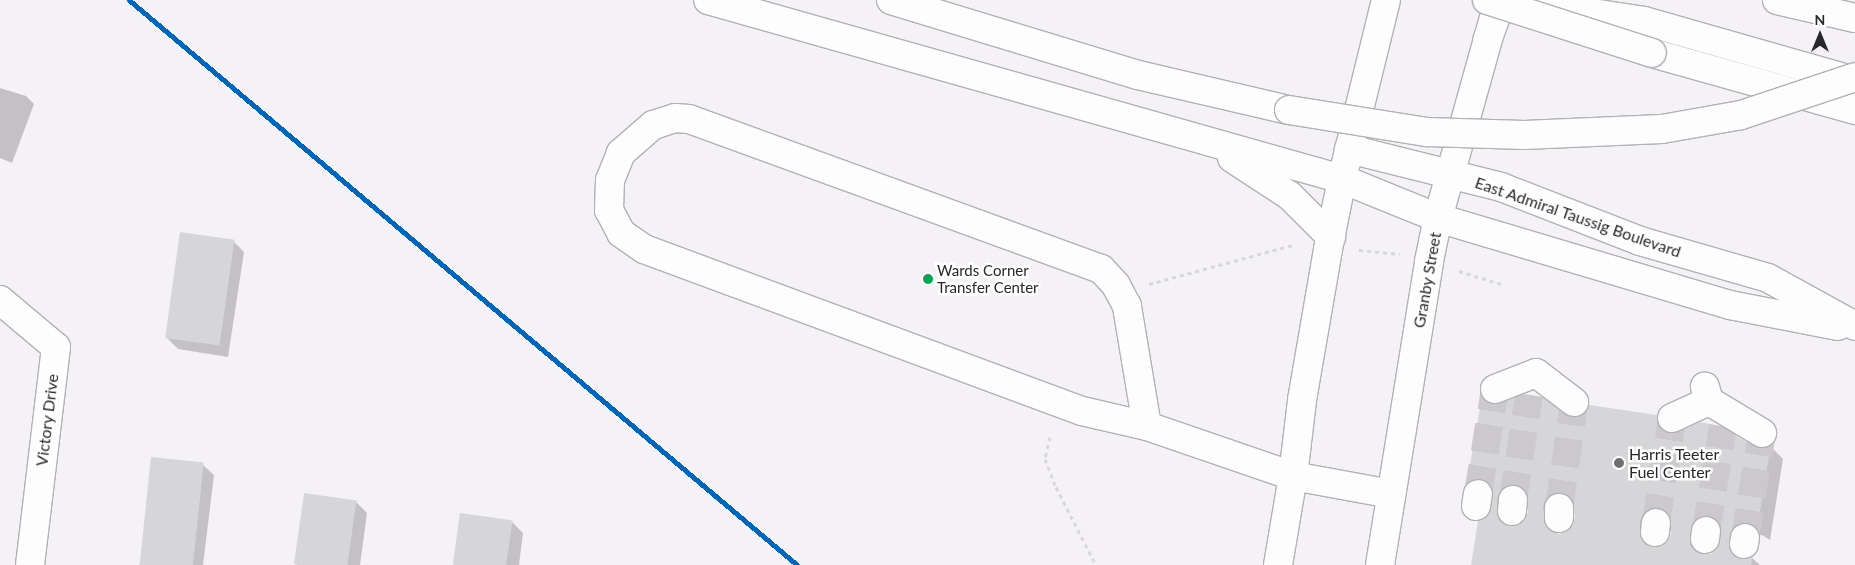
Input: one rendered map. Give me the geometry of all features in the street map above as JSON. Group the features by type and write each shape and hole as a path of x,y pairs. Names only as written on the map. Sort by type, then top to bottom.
{"main road":[{"name":"East Admiral Taussig Boulevard","path":"708,0 1342,179 1438,218 1730,305 1855,328"},
{"path":"892,0 1138,75 1289,110 1427,132 1524,134 1662,129 1741,115 1855,79"},
{"path":"1278,565 1293,476 1302,400 1342,179 1386,0"},
{"path":"1487,0 1652,54 1855,110"},
{"path":"1502,0 1654,24 1855,79"},
{"name":"Granby Street","path":"1380,565 1429,261 1438,218 1487,41 1502,0"},
{"path":"1777,0 1855,18"},
{"path":"1147,426 1128,306 1116,285 1101,269 689,119 675,118 653,125 620,153 610,180 609,210 621,233 644,249 1074,409 1147,426 1293,476 1391,494"},
{"path":"1203,140 1290,196 1331,237"},
{"name":"East Admiral Taussig Boulevard","path":"1349,149 1501,186 1640,241 1768,278 1855,328"},
{"name":"Victory Drive","path":"0,300 56,348 30,565"},
{"path":"1495,389 1533,384 1574,402"},
{"path":"1672,418 1707,394"},
{"path":"1707,394 1723,426"},
{"path":"1707,394 1762,432"}],"path":[{"path":"1050,437 1045,459 1056,487 1096,565"}],"building":[{"path":"180,232 234,240 220,346 165,338"},
{"name":"Harris Teeter Fuel Center","path":"1525,394 1542,397 1572,417 1580,416 1586,412 1589,405 1657,415 1658,425 1663,431 1670,433 1679,432 1700,422 1720,426 1754,447 1762,449 1771,445 1757,529 1748,523 1739,524 1733,528 1729,541 1730,550 1734,556 1742,559 1753,556 1751,565 1471,565 1478,521 1488,516 1493,497 1492,488 1488,482 1480,479 1467,483 1482,396 1486,401 1493,404","holes":["1515,485 1522,487 1527,493 1528,512 1525,520 1519,525 1510,526 1503,524 1498,518 1497,499 1500,491 1506,486","1559,492 1566,494 1572,500 1575,518 1573,525 1567,531 1559,534 1552,532 1546,526 1543,508 1545,501 1551,495","1658,508 1666,511 1670,516 1671,534 1668,541 1662,546 1653,547 1645,544 1641,539 1640,521 1643,514 1649,509","1700,516 1707,516 1715,518 1721,525 1720,541 1717,549 1711,554 1696,552 1690,545 1691,529 1694,521"]},
{"path":"151,457 204,463 193,565 140,565"},
{"path":"304,493 356,500 347,565 294,564"},
{"path":"460,513 512,520 506,565 453,564"}],"tunnel":[{"path":"1478,494 1495,389"},
{"path":"1513,500 1529,395"},
{"path":"1559,508 1574,402"},
{"path":"1656,523 1672,418"},
{"path":"1706,531 1723,426"},
{"path":"1745,538 1762,433"}],"transit line":[{"path":"129,0 797,565"}],"place":[{"name":"Wards Corner Transfer Center","path":"928,279"},
{"name":"Harris Teeter Fuel Center","path":"1619,463"}]}
